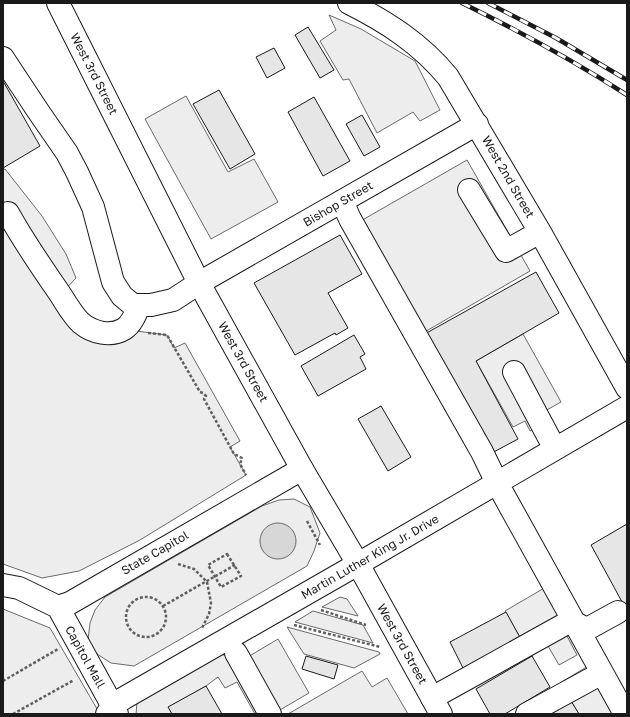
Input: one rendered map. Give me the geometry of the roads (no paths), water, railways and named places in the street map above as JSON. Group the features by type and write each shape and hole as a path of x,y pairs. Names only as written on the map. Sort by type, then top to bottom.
{"street":[{"name":"West 3rd Street","path":"58,3 199,283 302,469 358,564 436,706"},
{"name":"West 2nd Street","path":"349,3 382,20 421,48 438,64 448,77 540,232 627,388"},
{"path":"3,58 67,153 77,172 93,207 113,282 122,296 134,305 140,306 125,329 111,334 98,332 82,324 26,244 8,213"},
{"name":"Bishop Street","path":"140,306 173,300 199,283 477,124"},
{"path":"469,190 506,251 540,232"},
{"path":"342,201 350,219 482,452 496,483 625,714"},
{"path":"514,372 555,449"},
{"name":"Martin Luther King Jr. Drive","path":"112,711 124,698 627,407"},
{"name":"State Capitol","path":"58,607 70,603 302,469"},
{"path":"3,585 19,588 58,607"},
{"name":"Capitol Mall","path":"58,607 112,711"},
{"path":"436,706 568,623 573,622 587,629 618,612"},
{"path":"236,653 270,714"},
{"path":"527,714 602,673"}],"railway":[{"path":"462,3 546,47 627,95"},
{"path":"488,3 556,38 627,80"}]}
